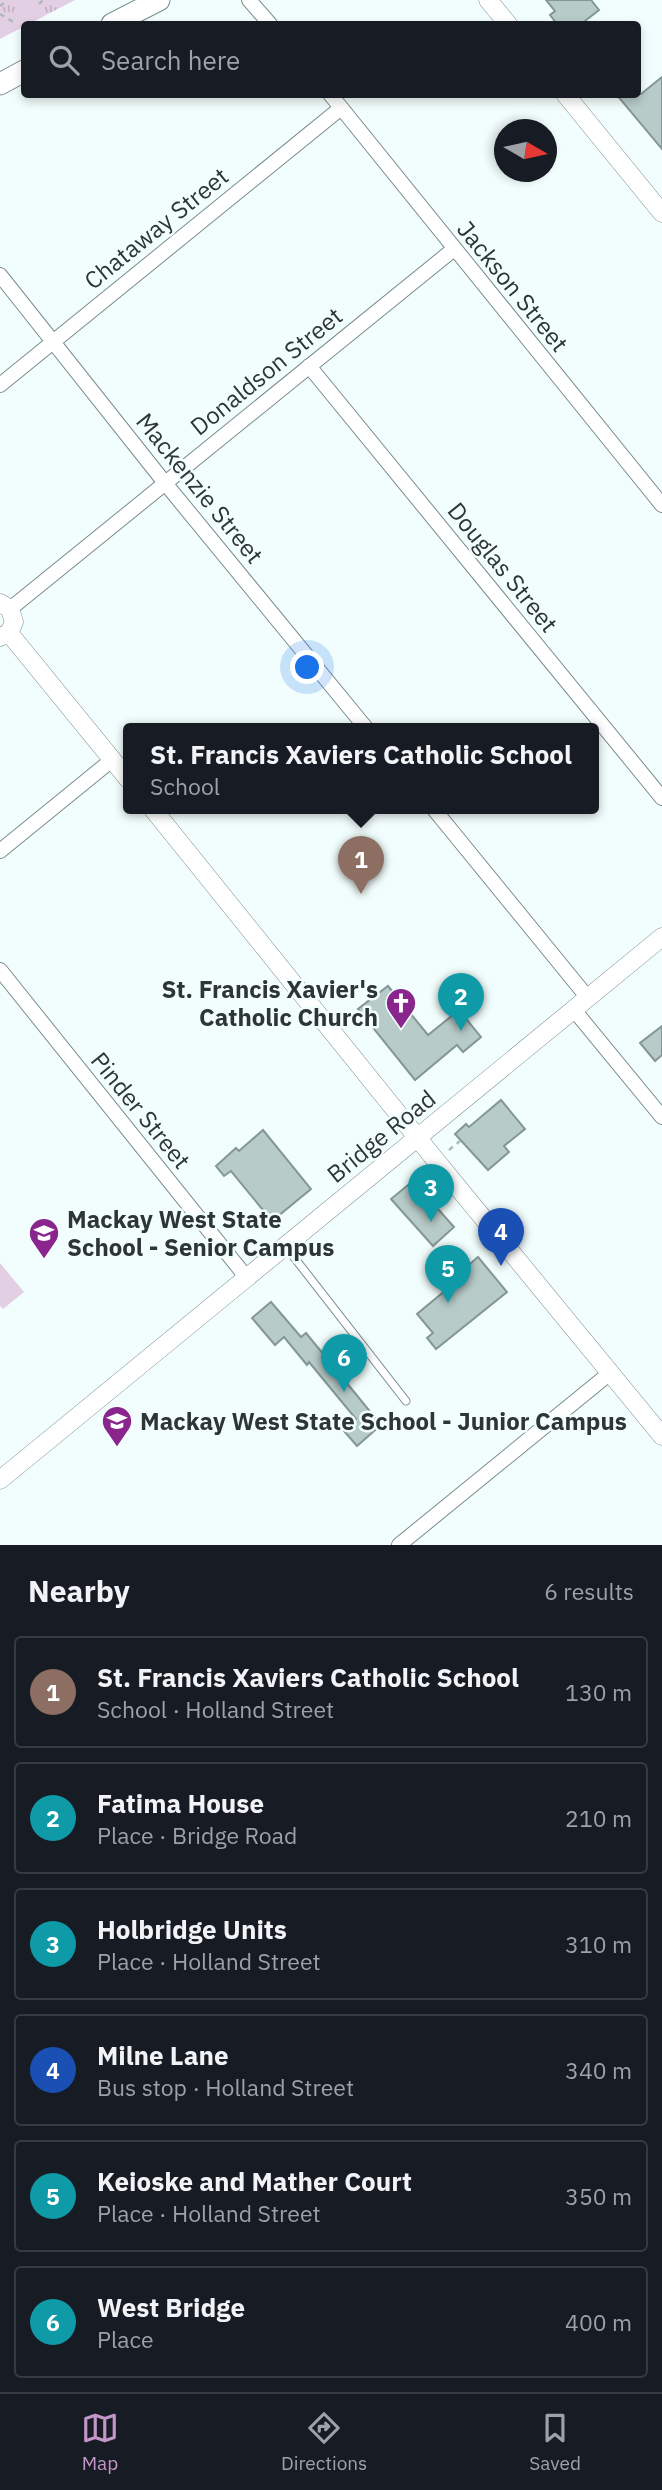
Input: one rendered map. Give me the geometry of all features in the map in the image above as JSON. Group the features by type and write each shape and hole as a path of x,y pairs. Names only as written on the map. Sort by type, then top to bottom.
{"main road":[{"path":"118,21 159,0"},
{"path":"0,84 21,73"}],"street":[{"path":"249,0 267,21"},
{"path":"488,0 506,21"},
{"name":"Jackson Street","path":"333,98 662,505"},
{"path":"568,98 662,213"},
{"name":"Chataway Street","path":"0,385 341,108"},
{"name":"Donaldson Street","path":"5,606 165,483 454,249"},
{"name":"Mackenzie Street","path":"0,275 165,483 362,723"},
{"name":"Douglas Street","path":"309,366 662,798"},
{"path":"5,606 14,622 4,635 123,772"},
{"path":"0,852 113,759"},
{"path":"157,814 662,1436"},
{"path":"438,814 588,998"},
{"name":"Bridge Road","path":"0,1480 662,937"},
{"name":"Pinder Street","path":"0,970 247,1278"},
{"path":"574,1010 662,1118"},
{"path":"399,1545 610,1373"}],"lane":[{"path":"285,1247 406,1401"}],"path":[{"path":"0,6 8,0"},
{"path":"39,4 43,0"},
{"path":"0,15 17,24"},
{"path":"449,1150 460,1141"}],"green space":[{"path":"0,0 75,0 35,21 21,21 21,28 0,39"},
{"path":"0,1263 24,1292 3,1309 0,1306"}],"building":[{"path":"546,0 591,0 599,10 585,21 555,21 550,15 555,11"},
{"path":"662,77 662,149 619,98 641,98 641,94"},
{"path":"388,986 428,1035 459,1010 481,1037 463,1052 457,1045 415,1080 358,1009"},
{"path":"662,1026 662,1055 655,1061 640,1043"},
{"path":"501,1100 525,1129 504,1146 509,1152 488,1170 455,1134 466,1124 469,1127"},
{"path":"263,1130 311,1189 272,1221 231,1171 224,1176 216,1166 236,1148 239,1151"},
{"path":"413,1181 454,1227 433,1246 391,1199"},
{"path":"478,1257 507,1292 436,1349 427,1338 433,1333 417,1314 458,1280 455,1277"},
{"path":"271,1302 301,1337 306,1333 381,1425 357,1446 344,1431 356,1419 309,1362 307,1365 284,1337 275,1345 252,1318"}],"place":[{"name":"St. Francis Xaviers Catholic School","path":"361,894"},
{"name":"St. Francis Xavier's Catholic Church","path":"401,1030"},
{"name":"Fatima House","path":"461,1031"},
{"name":"Holbridge Units","path":"431,1222"},
{"name":"Mackay West State School - Senior Campus","path":"44,1260"},
{"name":"Milne Lane","path":"501,1266"},
{"name":"Keioske and Mather Court","path":"448,1303"},
{"name":"West Bridge","path":"344,1392"},
{"name":"Mackay West State School - Junior Campus","path":"117,1448"}]}
